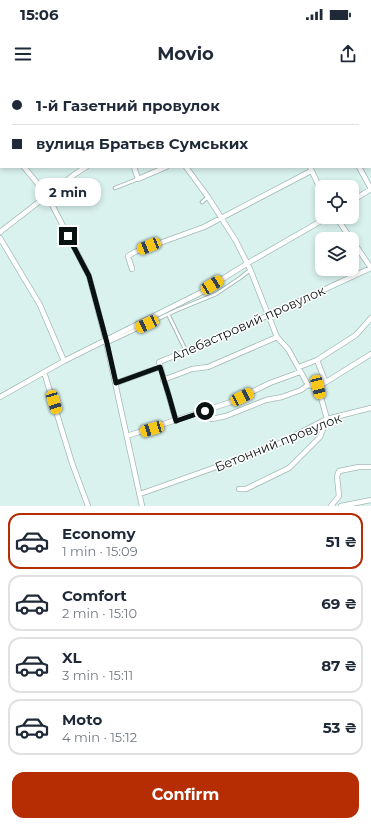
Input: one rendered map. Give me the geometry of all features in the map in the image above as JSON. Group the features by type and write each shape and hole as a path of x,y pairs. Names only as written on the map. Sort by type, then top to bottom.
{"street":[{"path":"25,168 47,195 89,276 116,383 142,506"},
{"path":"0,232 84,168"},
{"path":"134,168 138,179 164,168"},
{"path":"187,168 222,217 248,263 277,336 288,349 308,385"},
{"path":"359,168 371,189 359,197"},
{"path":"132,269 128,256 135,252 164,240 194,231 311,169 316,180"},
{"path":"0,397 64,361 106,342 200,293 248,263 316,224"},
{"path":"0,238 40,305 64,361"},
{"path":"359,250 371,268"},
{"name":"Алебастровий провулок","path":"176,421 159,362 241,328 371,268"},
{"path":"127,436 231,402 299,370 356,336 371,318"},
{"path":"163,380 192,369 208,367 277,336"},
{"path":"318,387 325,381 371,354"},
{"path":"317,360 325,381"},
{"path":"116,383 160,367"},
{"path":"44,372 72,462 88,506"},
{"path":"205,411 208,417 212,419 226,416 266,400 282,397 301,390 308,385 318,387"},
{"path":"239,489 246,489 289,468 320,437 327,419 318,387"},
{"name":"Бетонний провулок","path":"140,494 270,448 327,419 371,408"},
{"path":"331,506 339,496 336,476 339,471 359,467 371,467"},
{"path":"341,506 371,500"}],"lane":[{"path":"115,188 138,179"},
{"path":"202,202 208,197"},
{"path":"106,342 216,294 240,278 250,269"},
{"path":"168,314 186,351"}],"route":[{"path":"68,236 89,276 116,383 160,367 176,421 205,411"}]}
